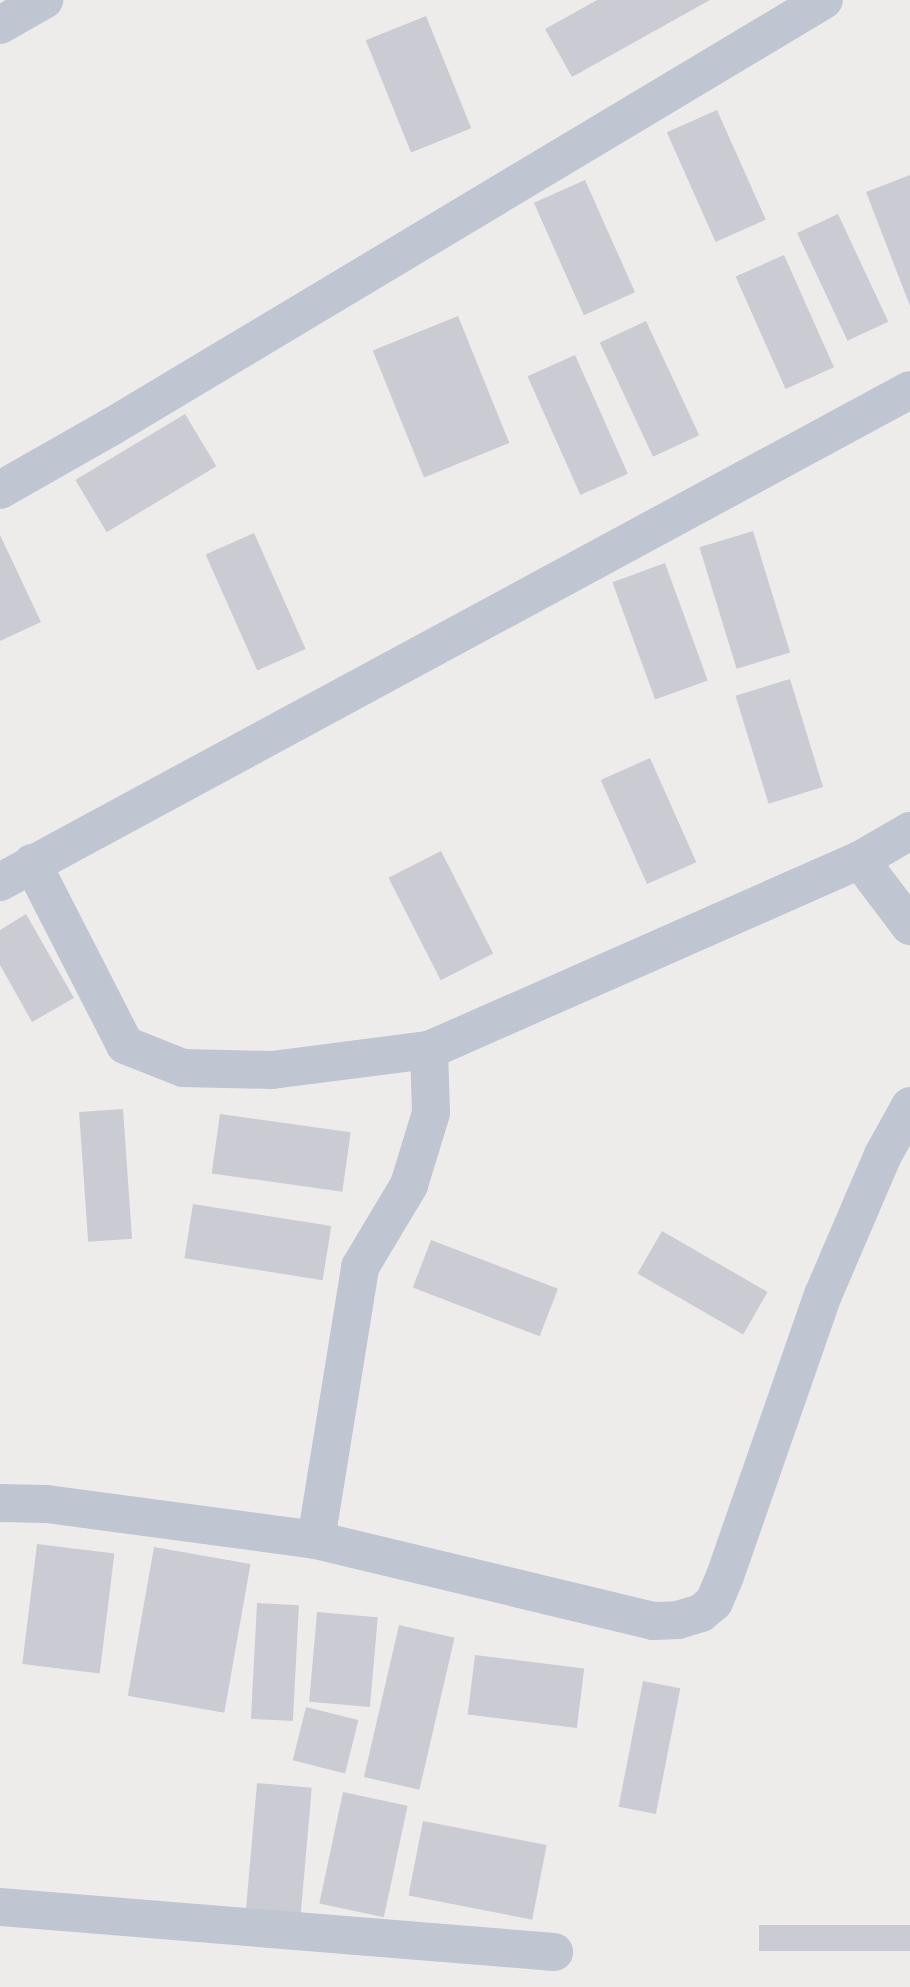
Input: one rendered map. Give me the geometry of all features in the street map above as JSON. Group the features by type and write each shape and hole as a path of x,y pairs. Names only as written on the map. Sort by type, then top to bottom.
{"street":[{"path":"0,25 44,0"},
{"path":"0,490 111,427 824,0"},
{"path":"0,882 910,390"},
{"path":"32,863 125,1045 183,1068 272,1070 429,1050 860,860 910,831"},
{"path":"860,860 910,926"},
{"path":"316,1541 360,1267 409,1185 431,1113 429,1050"},
{"path":"0,1503 47,1504 316,1541 653,1621 678,1620 701,1613 714,1602 725,1576 823,1295 883,1155 910,1106"},
{"path":"0,1907 554,1952"}],"building":[{"path":"597,0 710,0 572,77 545,29"},
{"path":"426,16 471,128 411,153 366,40"},
{"path":"717,110 766,220 716,242 667,132"},
{"path":"910,175 910,306 866,192"},
{"path":"585,180 635,292 584,315 534,203"},
{"path":"838,214 888,322 848,341 797,233"},
{"path":"784,255 834,367 786,389 736,277"},
{"path":"458,316 509,443 424,477 373,350"},
{"path":"646,321 699,435 653,457 600,343"},
{"path":"575,355 628,474 580,495 527,376"},
{"path":"185,414 216,466 107,532 75,480"},
{"path":"753,531 790,652 737,669 699,547"},
{"path":"254,533 306,649 257,671 206,555"},
{"path":"0,535 41,622 0,641"},
{"path":"665,563 708,680 655,700 612,582"},
{"path":"790,679 823,787 769,804 735,696"},
{"path":"650,758 696,862 647,884 601,780"},
{"path":"441,851 493,953 441,980 388,878"},
{"path":"26,914 74,998 32,1022 0,965 0,930"},
{"path":"123,1109 132,1239 88,1242 79,1112"},
{"path":"220,1114 351,1132 342,1192 212,1173"},
{"path":"193,1204 331,1226 323,1280 184,1258"},
{"path":"662,1231 768,1292 743,1334 638,1273"},
{"path":"431,1240 558,1289 540,1336 413,1288"},
{"path":"37,1544 114,1554 100,1674 22,1664"},
{"path":"154,1547 251,1564 224,1713 128,1696"},
{"path":"257,1603 299,1605 293,1721 251,1719"},
{"path":"317,1612 378,1617 370,1707 309,1702"},
{"path":"399,1625 455,1638 419,1790 364,1777"},
{"path":"475,1655 584,1668 577,1728 468,1715"},
{"path":"643,1681 680,1688 656,1814 619,1807"},
{"path":"306,1707 358,1720 345,1773 293,1760"},
{"path":"257,1783 312,1788 300,1917 246,1913"},
{"path":"343,1792 408,1806 384,1917 319,1904"},
{"path":"423,1821 547,1845 532,1920 408,1896"},
{"path":"759,1925 910,1925 910,1951 759,1951"}]}
